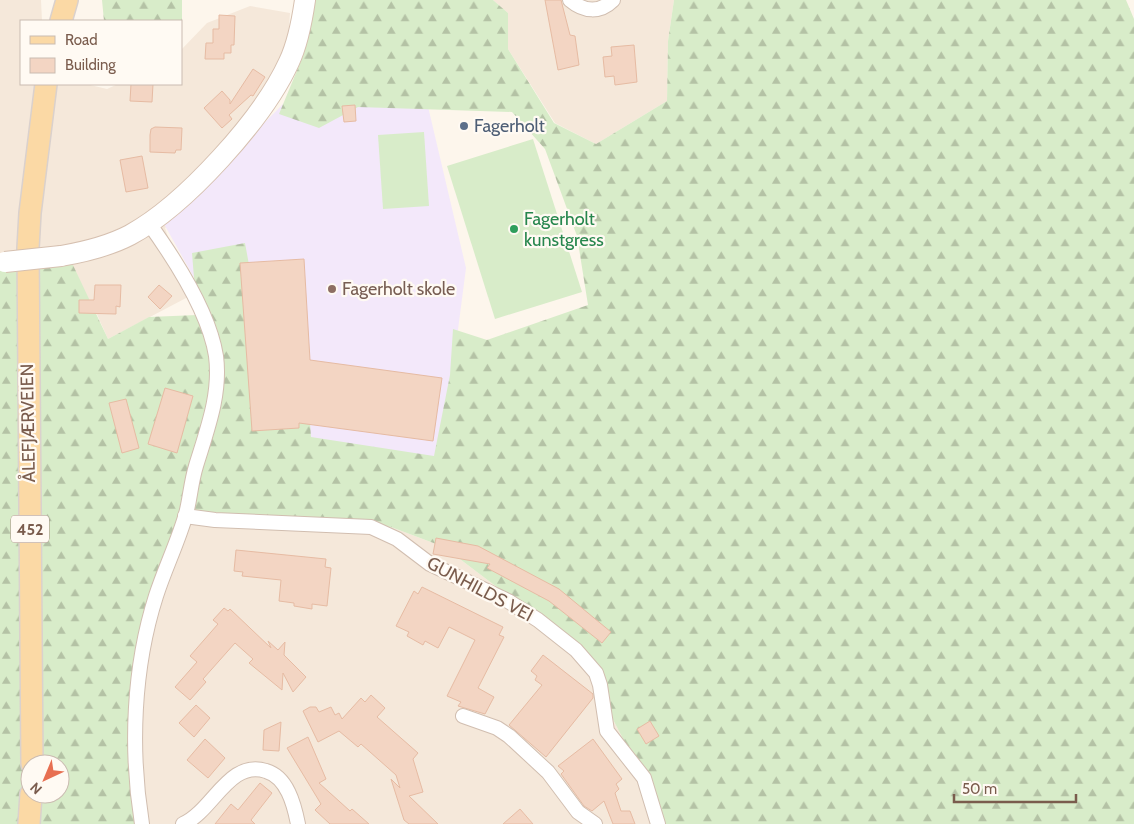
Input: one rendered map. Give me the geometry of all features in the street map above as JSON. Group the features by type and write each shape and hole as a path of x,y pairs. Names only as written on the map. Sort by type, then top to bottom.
{"main road":[{"path":"52,0 52,20"},
{"path":"60,20 67,0"},
{"name":"ÅLEFJÆRVEIEN","path":"32,754 28,248 31,204 46,85"},
{"path":"29,824 30,804"}],"street":[{"path":"3,262 61,256 119,239 148,222 194,184 259,113 289,61 299,31 306,0"},
{"path":"570,0 588,10 604,7 614,0"},
{"path":"142,824 137,787 135,725 142,660 155,598 185,516 196,467 210,424 216,389 216,357 209,329 200,309 148,222"},
{"name":"GUNHILDS VEI","path":"185,516 215,520 371,527 397,539 430,564 508,601 538,620 576,650 596,673 600,685 607,732 644,778 658,824"},
{"path":"463,716 497,728 509,736 548,772 578,812 595,824"},
{"path":"184,824 198,814 239,773 252,769 273,773 278,777 294,805 298,824"}],"shaded area":[{"path":"0,0 41,0 42,20 20,20 20,85 90,85 107,89 116,85 182,85 182,49 207,23 250,6 290,13 285,83 232,164 165,228 188,297 108,339 95,310 0,266"},
{"path":"493,0 674,0 668,41 667,101 596,144 555,123 508,49 508,13"},
{"name":"Fagerholt skole","path":"426,98 466,268 440,468 225,458 212,310 164,224 284,103"},
{"path":"198,511 391,527 444,547 526,609 580,656 660,810 661,824 144,824 139,713 155,617 188,521"}],"green space":[{"path":"102,0 182,0 182,20 104,20"},
{"path":"310,0 493,0 508,13 508,49 554,123 596,144 667,101 668,41 674,0 1126,0 1134,19 1134,824 661,824 660,810 580,656 526,609 444,547 391,527 198,511 188,521 155,617 139,713 144,824 0,824 0,266 72,263 108,339 149,317 197,315 192,253 245,243 256,303 308,393 311,437 434,456 450,375 453,329 487,340 588,305 577,236 545,149 512,112 358,107 319,128 279,114 303,56"},
{"path":"424,132 429,206 383,209 378,135"},
{"name":"Fagerholt kunstgress","path":"533,139 582,292 495,319 447,166"}],"building":[{"path":"545,0 561,0 570,35 575,36 579,65 558,70"},
{"path":"219,15 235,16 234,45 231,45 231,53 224,53 224,59 205,59 206,43 213,43 213,29 219,29"},
{"path":"634,45 637,82 615,85 614,76 605,77 603,57 612,56 611,47"},
{"path":"253,69 265,77 253,96 251,95 229,115 232,119 222,128 204,108 222,91 230,100 230,104"},
{"path":"131,85 153,85 152,102 130,101"},
{"path":"355,105 356,121 344,122 342,106"},
{"path":"155,127 182,128 181,150 176,150 175,153 150,152 151,129"},
{"path":"142,156 148,188 126,192 120,160"},
{"path":"304,259 310,360 442,378 433,441 299,423 299,428 252,431 240,263"},
{"path":"95,285 121,285 120,307 116,306 116,314 79,313 79,300 94,300"},
{"path":"159,285 172,296 160,309 148,297"},
{"path":"165,388 193,396 177,453 148,444"},
{"path":"126,399 139,448 122,453 109,403"},
{"path":"436,538 478,546 559,589 611,632 602,643 549,601 487,568 490,564 433,554"},
{"path":"236,550 326,559 325,567 331,568 327,606 312,604 312,609 294,606 294,603 279,601 281,580 242,576 243,572 234,571"},
{"path":"422,587 503,627 499,635 504,637 478,688 494,697 485,714 458,706 461,702 447,696 475,640 449,627 438,648 425,641 423,645 407,636 409,632 396,626 414,591 418,594"},
{"path":"224,608 228,611 230,609 271,648 268,641 278,650 285,642 284,655 306,677 293,692 283,673 282,690 249,663 253,659 235,643 203,679 206,682 190,700 175,687 197,662 190,656 218,624 213,620"},
{"path":"543,655 593,694 593,698 546,757 509,725 542,685 535,680 537,676 531,671"},
{"path":"371,695 385,708 377,717 418,753 413,759 423,792 409,796 438,824 409,824 404,820 391,779 400,788 396,775 361,744 358,747 339,731 318,742 303,711 310,707 316,707 319,712 331,707 335,715 339,713 342,719 361,698 365,702"},
{"path":"196,705 210,718 194,737 179,723"},
{"path":"650,721 659,736 646,744 637,729"},
{"path":"281,722 279,751 263,750 264,730"},
{"path":"308,737 326,779 319,783 350,811 352,809 369,824 330,824 315,810 321,804 287,748"},
{"path":"205,739 225,758 208,778 187,760"},
{"path":"593,739 622,779 616,784 619,789 615,793 621,811 630,811 635,824 613,824 604,801 592,811 584,806 561,774 564,771 558,766"},
{"path":"260,783 272,793 251,820 255,824 215,824 231,804 238,810"},
{"path":"520,809 533,824 503,824"}],"place":[{"name":"Fagerholt","path":"464,126"},
{"name":"Fagerholt kunstgress","path":"514,229"},
{"name":"Fagerholt skole","path":"332,289"}]}
